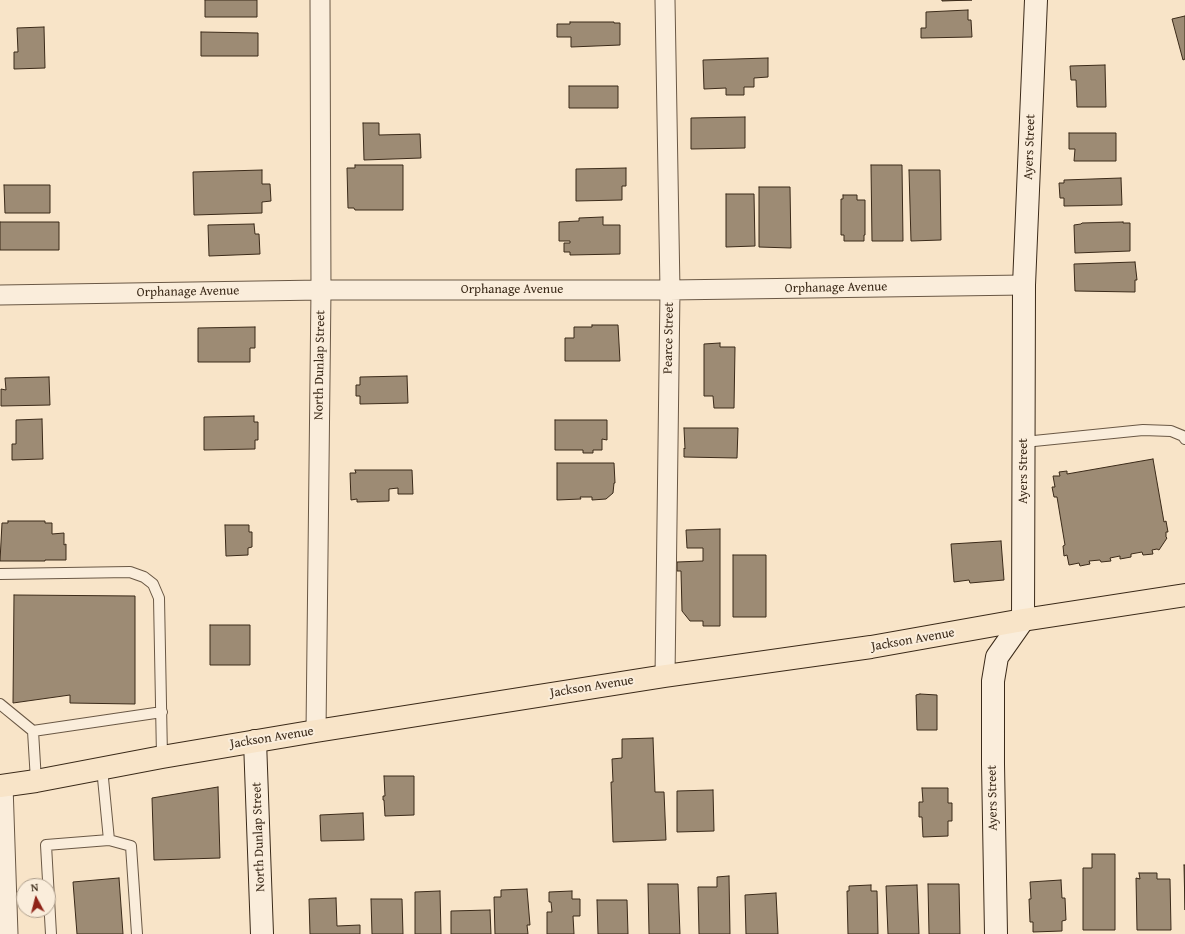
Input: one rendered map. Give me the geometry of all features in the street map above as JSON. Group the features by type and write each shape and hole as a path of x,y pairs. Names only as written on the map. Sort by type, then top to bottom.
{"main road":[{"name":"Jackson Avenue","path":"2,786 255,740 665,676 871,647 1023,620 1185,595"}],"street":[{"name":"North Dunlap Street","path":"316,731 321,290 320,0"},
{"name":"Pearce Street","path":"665,0 670,290 665,676"},
{"name":"Ayers Street","path":"996,934 993,680 997,657 1023,620 1024,285 1036,0"},
{"name":"Orphanage Avenue","path":"0,295 321,290 670,290 1024,285"},
{"name":"North Dunlap Street","path":"255,740 262,934"},
{"path":"2,786 8,934"}],"lane":[{"path":"1024,442 1143,430 1171,431 1183,436 1185,439"},
{"path":"0,574 130,572 144,577 153,584 159,598 162,757"},
{"path":"0,704 33,731 36,781"},
{"path":"33,731 162,712"},
{"path":"102,768 109,840"},
{"path":"51,934 46,845 109,840 131,846 138,934"}],"building":[{"path":"205,0 257,0 257,17 205,17"},
{"path":"942,0 972,0 942,1"},
{"path":"968,10 968,20 971,20 972,37 921,38 921,28 926,28 926,12"},
{"path":"1185,16 1185,59 1183,60 1172,19"},
{"path":"570,22 620,23 620,45 571,47 571,37 557,37 557,24 570,24"},
{"path":"44,27 45,68 14,69 14,52 18,52 17,28"},
{"path":"201,32 258,33 258,56 201,56"},
{"path":"768,58 768,77 754,78 754,87 744,87 744,95 726,95 726,88 704,89 703,60"},
{"path":"1105,65 1106,107 1077,107 1076,80 1071,80 1070,66"},
{"path":"569,86 618,86 618,108 569,108"},
{"path":"745,117 745,148 691,149 691,118"},
{"path":"363,123 379,123 379,135 420,134 421,158 364,160"},
{"path":"1069,133 1116,133 1116,161 1074,161 1075,149 1069,149"},
{"path":"355,165 403,165 403,210 355,210 354,208 348,208 347,168 355,168"},
{"path":"871,165 902,165 903,241 872,241"},
{"path":"626,168 626,186 622,186 622,200 576,201 576,169"},
{"path":"262,170 262,184 270,184 271,201 262,202 262,213 194,215 193,172"},
{"path":"909,170 940,170 941,240 911,241"},
{"path":"1121,178 1122,205 1064,206 1064,198 1060,198 1059,183 1064,183 1064,180"},
{"path":"4,185 50,185 50,213 5,213"},
{"path":"759,187 790,187 791,248 759,247"},
{"path":"726,194 754,194 755,246 726,247"},
{"path":"843,195 857,195 857,200 865,200 864,241 844,241 844,235 841,235 841,199 843,199"},
{"path":"603,217 603,225 620,225 620,254 570,255 570,252 564,252 564,243 570,243 570,241 559,241 559,222 579,221 579,218"},
{"path":"0,222 59,222 59,250 0,250"},
{"path":"1082,223 1130,223 1130,251 1075,253 1074,225"},
{"path":"254,224 255,234 259,234 260,254 209,256 208,225"},
{"path":"1135,262 1137,280 1135,280 1135,292 1075,291 1074,264"},
{"path":"592,325 618,325 620,361 565,361 565,338 574,338 574,327 592,327"},
{"path":"255,327 255,348 250,348 250,362 198,362 198,328"},
{"path":"720,343 720,347 735,347 734,408 714,408 713,396 704,396 704,344"},
{"path":"407,376 408,403 360,404 360,396 356,396 356,385 360,385 360,377"},
{"path":"49,377 50,405 1,406 1,389 6,390 5,378"},
{"path":"254,416 254,422 258,422 258,440 255,440 255,449 204,450 204,417"},
{"path":"42,419 43,459 12,460 12,444 16,444 16,420"},
{"path":"555,420 607,420 607,440 602,439 602,450 593,450 593,453 583,453 583,450 555,450"},
{"path":"684,428 738,428 737,458 684,457"},
{"path":"1153,459 1164,522 1166,521 1168,532 1166,532 1167,538 1159,550 1152,550 1153,554 1143,555 1142,552 1131,554 1131,557 1120,559 1120,556 1110,558 1111,561 1089,561 1090,564 1080,566 1079,563 1069,565 1067,555 1064,556 1063,546 1065,545 1057,497 1054,497 1052,487 1055,487 1053,476 1060,476 1059,472 1067,471 1067,474"},
{"path":"557,463 614,463 615,483 613,493 606,499 592,500 592,497 580,497 581,499 557,500"},
{"path":"355,470 412,470 413,494 398,494 398,488 389,489 389,501 357,502 357,499 351,500 350,473 356,473"},
{"path":"8,521 45,521 45,523 52,523 52,534 64,533 66,560 0,561 2,523 8,523"},
{"path":"225,525 249,525 249,532 252,532 252,547 248,548 248,555 226,556"},
{"path":"720,529 720,626 703,626 703,621 690,621 682,611 681,571 677,571 677,562 703,561 703,548 687,548 686,530"},
{"path":"1001,541 1004,580 970,583 969,580 954,582 951,544"},
{"path":"733,555 766,555 766,617 733,617"},
{"path":"14,595 135,596 135,704 70,703 70,695 13,703"},
{"path":"210,625 250,625 250,665 210,665"},
{"path":"916,695 937,695 937,730 917,730"},
{"path":"653,738 655,792 664,792 666,840 613,842 611,782 613,782 612,759 622,758 622,739"},
{"path":"384,776 414,776 414,815 385,816 383,800 383,796 385,796"},
{"path":"218,787 220,858 154,860 152,798"},
{"path":"922,788 948,788 948,803 952,803 952,821 948,821 948,836 923,837 922,817 919,817 919,802 923,802"},
{"path":"713,790 714,831 677,832 677,791"},
{"path":"363,813 364,840 321,841 320,815"},
{"path":"1092,854 1115,854 1115,930 1083,930 1083,868 1092,868"},
{"path":"1184,865 1185,865 1185,910"},
{"path":"1139,873 1157,873 1157,879 1170,879 1171,930 1137,930 1136,878 1140,879"},
{"path":"729,876 730,934 699,934 698,887 717,887 717,877"},
{"path":"119,878 123,934 77,934 73,882"},
{"path":"1061,880 1062,898 1065,898 1066,920 1062,921 1062,931 1033,932 1033,922 1030,922 1030,882"},
{"path":"648,884 678,884 680,934 649,934"},
{"path":"928,884 959,884 960,934 929,934"},
{"path":"871,885 871,891 877,891 878,934 848,934 847,891 849,891 849,886"},
{"path":"917,885 919,934 888,934 886,886"},
{"path":"527,889 530,925 527,925 528,934 495,934 494,897 501,897 501,890"},
{"path":"440,891 441,934 415,934 415,892"},
{"path":"572,891 572,899 580,899 580,916 573,916 574,934 547,934 547,912 552,912 551,902 549,902 549,892"},
{"path":"776,893 778,934 746,934 745,895"},
{"path":"336,898 337,926 360,925 360,934 310,934 309,899"},
{"path":"371,899 402,899 403,934 372,934"},
{"path":"597,900 627,900 628,934 598,934"},
{"path":"490,910 491,934 451,934 451,911"}]}
